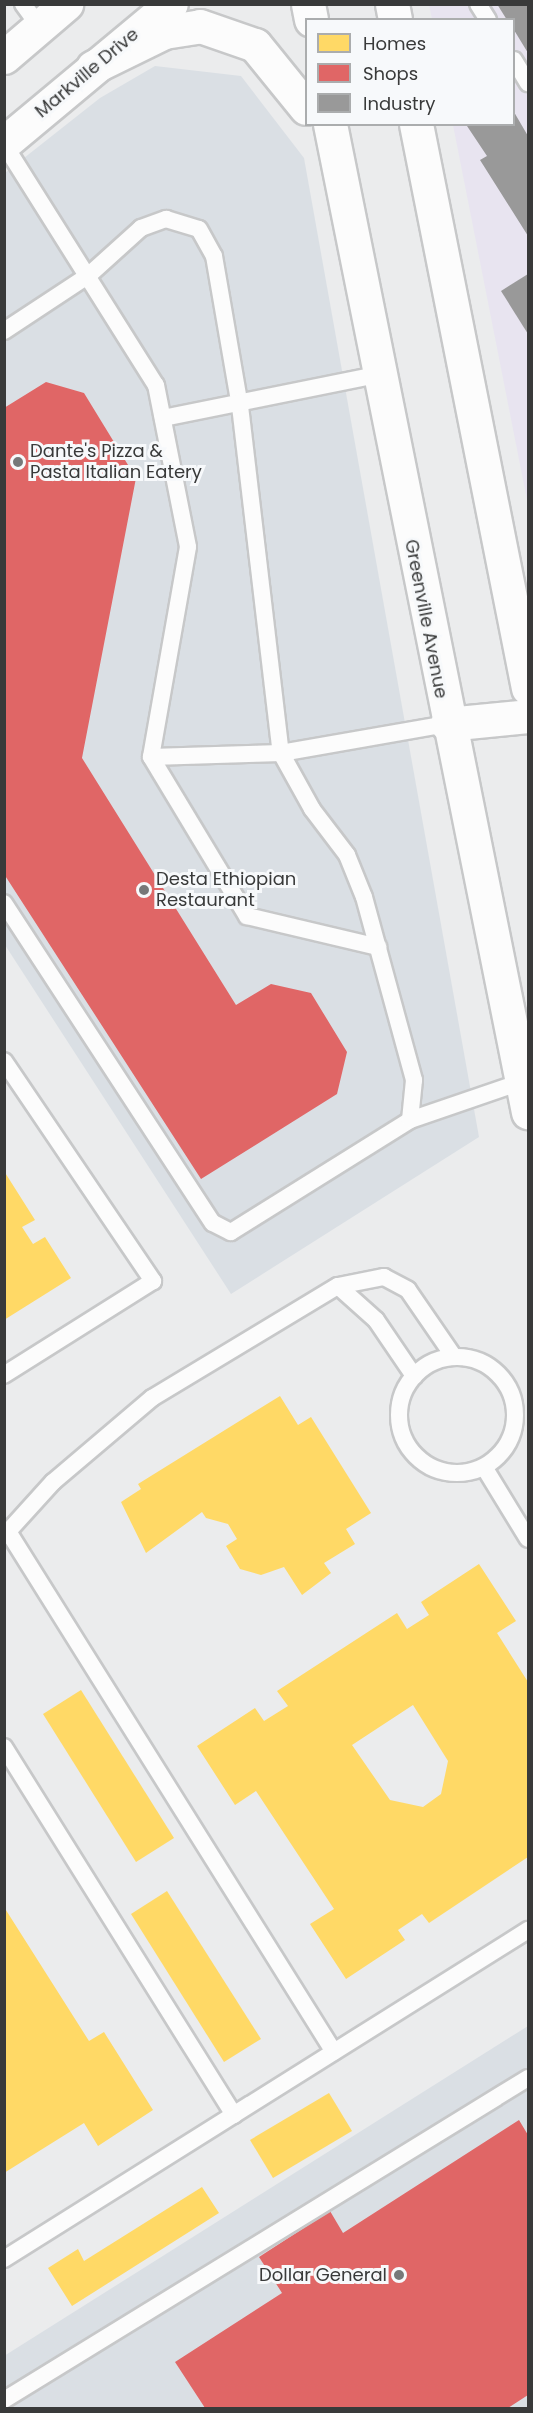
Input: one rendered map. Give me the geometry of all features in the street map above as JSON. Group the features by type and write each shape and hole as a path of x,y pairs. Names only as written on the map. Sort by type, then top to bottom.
{"main road":[{"path":"4,57 31,16 66,4"},
{"name":"Markville Drive","path":"4,144 93,67 171,4"},
{"path":"93,67 164,32 200,26 255,45 305,107"},
{"path":"416,126 528,688"},
{"name":"Greenville Avenue","path":"327,132 525,1097"},
{"path":"447,724 528,716"}],"lane":[{"path":"478,4 487,18"},
{"path":"515,63 528,84"},
{"path":"4,144 89,274 156,385 188,547 151,758 247,916 378,947"},
{"path":"4,331 89,274 141,228 166,219 199,229 214,256 240,406 280,753 312,809 347,855 378,947 414,1080 410,1119"},
{"path":"163,418 240,406 377,375"},
{"path":"151,758 280,753 447,724"},
{"path":"4,903 213,1223 231,1232 410,1119 525,1097"},
{"path":"4,1061 153,1281 4,1375"},
{"path":"334,2052 7,1534 53,1482 152,1398 338,1286 384,1277 408,1290 454,1357"},
{"path":"338,1286 376,1320 414,1376"},
{"path":"454,1357 486,1364 512,1392 513,1432 504,1449 484,1467 444,1472 429,1466 406,1444 399,1409 414,1376 428,1364 454,1357"},
{"path":"484,1467 528,1536"},
{"path":"4,1747 234,2115"},
{"path":"4,2259 528,1930"},
{"path":"4,2400 528,2078"}],"shaded area":[{"path":"429,5 528,5 528,505 453,126 515,126 515,18 432,18"},
{"path":"155,66 241,76 304,158 479,1137 231,1294 5,945 5,173 100,98"},
{"path":"528,2026 528,2408 5,2408 4,2356"}],"building: Homes":[{"path":"4,1171 35,1220 22,1227 33,1244 45,1237 71,1278 4,1320"},
{"path":"280,1396 298,1425 311,1417 371,1513 346,1529 355,1544 324,1563 331,1573 302,1595 284,1567 261,1575 240,1569 226,1546 237,1539 228,1524 206,1518 202,1512 146,1553 121,1502 141,1489 138,1484"},
{"path":"479,1564 516,1621 497,1633 528,1682 528,1857 429,1923 422,1914 398,1930 405,1940 346,1979 310,1924 334,1909 256,1791 235,1805 197,1746 255,1708 264,1721 288,1706 277,1691 397,1613 407,1629 429,1615 421,1602","holes":["413,1705 448,1761 441,1794 423,1807 390,1800 352,1745"]},
{"path":"81,1690 174,1838 136,1862 43,1714"},
{"path":"167,1891 261,2039 224,2062 131,1914"},
{"path":"4,1907 89,2041 104,2032 153,2110 98,2146 84,2123 4,2173"},
{"path":"329,2093 352,2131 273,2178 250,2140"},
{"path":"202,2187 219,2213 72,2306 48,2268 78,2249 84,2261"}],"building: Shops":[{"path":"46,382 84,393 136,478 82,758 236,1005 271,984 311,993 347,1052 337,1094 201,1179 4,874 4,408"},
{"name":"Dollar General","path":"519,2120 528,2135 528,2395 508,2408 205,2408 175,2362 282,2293 259,2257 330,2211 343,2233"}],"building: Industry":[{"path":"497,4 528,4 528,53 515,32 515,18 506,18"},
{"path":"515,114 528,136 528,236 480,160 487,156 467,126 515,126"},
{"path":"528,274 528,334 501,291"}],"place":[{"name":"Dante's Pizza & Pasta Italian Eatery","path":"18,462"},
{"name":"Desta Ethiopian Restaurant","path":"144,890"},
{"name":"Dollar General","path":"399,2275"}]}
